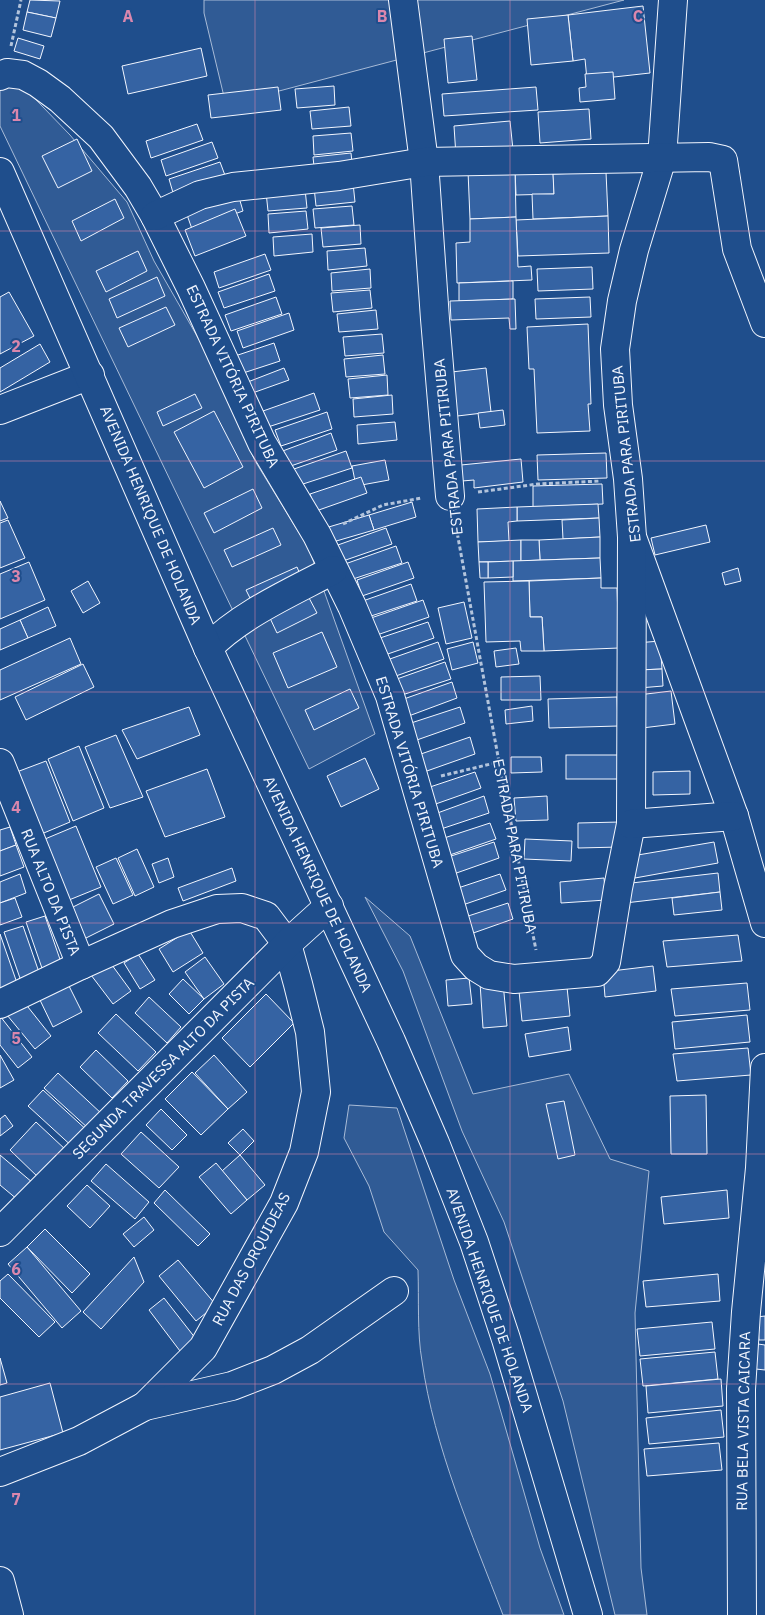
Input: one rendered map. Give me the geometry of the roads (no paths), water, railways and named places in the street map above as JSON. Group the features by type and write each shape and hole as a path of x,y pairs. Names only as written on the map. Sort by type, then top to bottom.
{"street":[{"name":"ESTRADA PARA PITIRUBA","path":"403,0 424,162 450,496"},
{"name":"ESTRADA PARA PIRITUBA","path":"673,0 662,158 634,250 622,301 615,349 618,405 628,480 632,537 734,816 765,923"},
{"name":"ESTRADA VITÓRIA PIRITUBA","path":"3,75 23,75 38,83 60,99 101,137 138,187 155,216 191,288 262,443 317,536 352,606 390,696 413,782 465,955 476,967 489,974 514,979 542,978 597,972 606,962 631,824 632,537"},
{"path":"155,216 200,195 233,186 339,176 424,162 709,157 723,160 737,249 765,323"},
{"name":"AVENIDA HENRIQUE DE HOLANDA","path":"0,172 208,648 391,1041 435,1144 474,1242 506,1340 588,1615"},
{"path":"0,410 90,375"},
{"path":"208,648 222,634 241,621 334,570"},
{"name":"RUA ALTO DA PISTA","path":"0,764 81,965"},
{"path":"631,824 734,816"},
{"name":"SEGUNDA TRAVESSA ALTO DA PISTA","path":"0,1232 286,944 329,906"},
{"name":"RUA DAS ORQUIDEAS","path":"0,1004 172,924 217,909 242,908 266,916 286,944 310,1032 316,1092 304,1152 284,1203 203,1348 145,1406"},
{"path":"762,1168 765,1068"},
{"name":"RUA BELA VISTA CAICARA","path":"742,1615 753,1388 746,1312 759,1241 762,1168"},
{"path":"0,1472 79,1441 145,1406 232,1386 273,1370 310,1350 394,1291"},
{"path":"0,1581 9,1615"}]}
